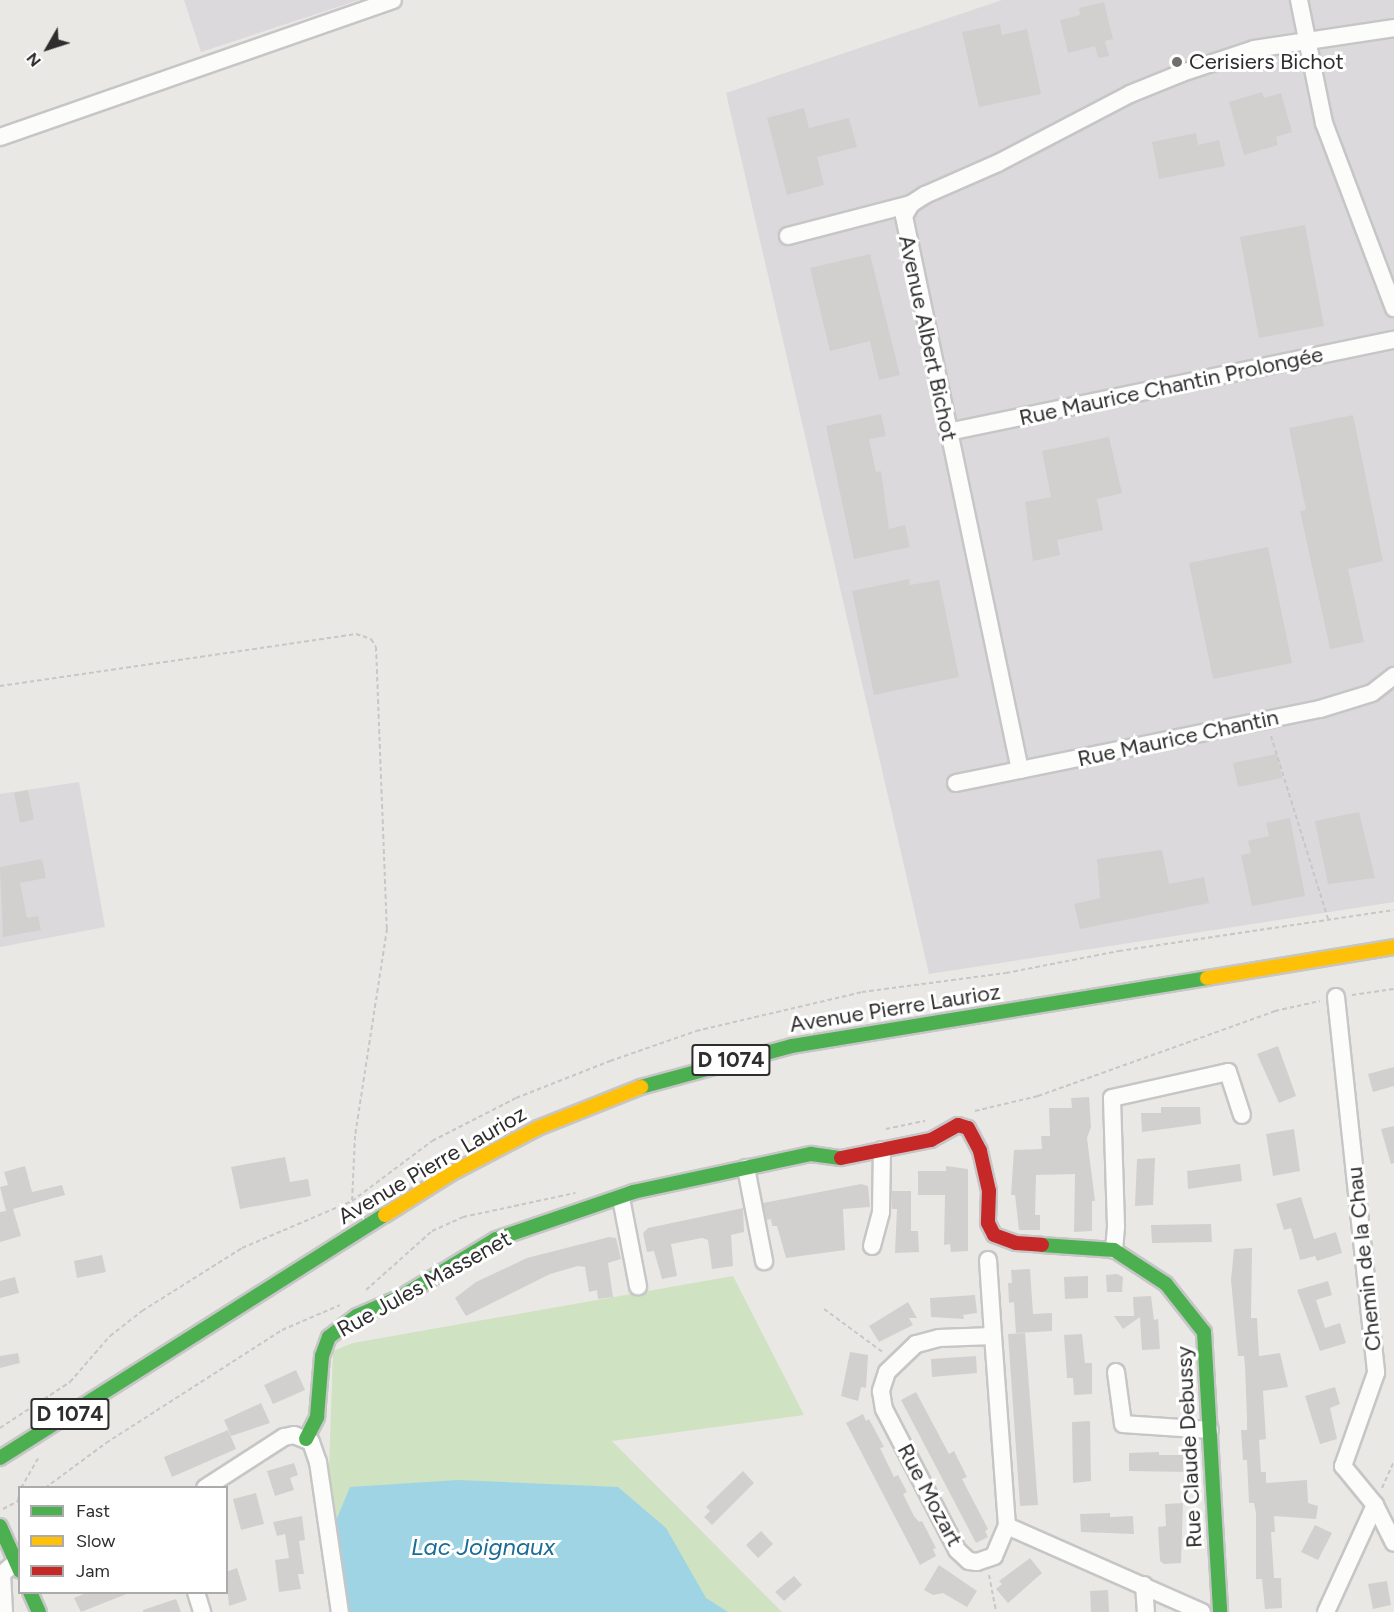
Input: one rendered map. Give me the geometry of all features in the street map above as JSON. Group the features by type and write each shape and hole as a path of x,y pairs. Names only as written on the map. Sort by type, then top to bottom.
{"main road":[{"name":"Avenue Pierre Laurioz","path":"0,1458 450,1174 538,1128 641,1087 792,1046 1394,947"},
{"name":"Rue Jules Massenet","path":"306,1439 317,1417 322,1356 329,1337 339,1328 401,1297 496,1239 633,1192 811,1154 826,1153 839,1158 931,1140 958,1125 968,1128 980,1151 989,1191 988,1223 994,1234 1016,1243 1114,1250"},
{"name":"Rue Claude Debussy","path":"1114,1250 1166,1284 1204,1332 1220,1612"},
{"path":"0,1526 18,1567"},
{"path":"30,1594 39,1612"}],"street":[{"path":"0,137 393,0"},
{"path":"1299,0 1324,123 1394,308"},
{"name":"Avenue Albert Bichot","path":"1020,770 905,231 904,216 911,204 1140,90 1254,49 1394,28"},
{"path":"788,236 911,204"},
{"name":"Rue Maurice Chantin Prolongée","path":"948,432 1394,340"},
{"name":"Rue Maurice Chantin","path":"956,783 1266,720 1372,693 1394,676"},
{"name":"Chemin de la Chau","path":"1336,998 1376,1373 1343,1466 1375,1505"},
{"path":"1114,1250 1116,1226 1112,1098 1228,1072 1242,1115"},
{"path":"872,1246 881,1212 882,1150"},
{"path":"747,1168 764,1261"},
{"path":"621,1198 638,1286"},
{"name":"Rue Mozart","path":"988,1260 1007,1526 1001,1547 987,1560 969,1561 957,1550 884,1409 881,1391 887,1372 916,1344 939,1338 993,1336"},
{"path":"1116,1372 1124,1424 1210,1430"},
{"path":"208,1486 284,1437 306,1439 318,1462 340,1612"},
{"path":"1375,1505 1394,1543"},
{"path":"1326,1612 1375,1505"},
{"path":"1007,1526 1202,1612"},
{"path":"4,1612 2,1574 18,1567"},
{"path":"1144,1585 1146,1612"},
{"path":"196,1594 202,1612"}],"path":[{"path":"0,686 356,634 371,639 376,646 387,929 355,1137 352,1201"},
{"path":"1266,720 1328,919 1394,910"},
{"path":"824,1309 896,1362"},
{"path":"1375,1505 1394,1461"},
{"path":"0,1510 18,1501"},
{"path":"987,1560 996,1612"}],"shaded area":[{"path":"184,0 359,0 201,52"},
{"path":"1002,0 1394,0 1394,902 929,974 726,93"},
{"path":"79,782 105,927 0,947 0,794"}],"green space":[{"path":"733,1276 804,1415 612,1441 782,1612 350,1612 329,1470 333,1351 353,1343"}],"water":[{"name":"Lac Joignaux","path":"458,1480 618,1487 666,1528 706,1598 728,1612 350,1612 332,1530 350,1487"}],"building":[{"path":"1104,2 1113,39 1105,41 1109,56 1098,58 1095,46 1068,53 1060,20 1080,15 1079,8"},
{"path":"1000,24 1002,35 1027,29 1041,94 979,107 962,32"},
{"path":"1262,92 1264,98 1281,93 1292,132 1276,137 1278,145 1244,155 1229,102"},
{"path":"804,108 809,128 849,118 857,147 817,157 824,185 787,195 767,118"},
{"path":"1196,133 1198,145 1219,140 1225,166 1159,179 1152,142"},
{"path":"1305,225 1324,326 1259,338 1240,237"},
{"path":"870,254 900,375 879,380 870,341 830,351 810,268"},
{"path":"881,414 886,436 869,439 876,472 881,471 889,529 905,525 910,547 854,559 826,426"},
{"path":"1353,415 1383,561 1348,569 1364,642 1330,649 1300,511 1306,510 1289,428"},
{"path":"1109,437 1122,493 1097,499 1103,530 1057,540 1060,555 1033,561 1025,502 1051,497 1042,451"},
{"path":"1268,547 1292,663 1213,679 1189,563"},
{"path":"909,579 910,585 939,580 959,677 874,695 852,591"},
{"path":"1277,754 1282,778 1238,787 1233,763"},
{"path":"28,790 34,819 20,823 14,793"},
{"path":"1359,812 1375,878 1328,884 1315,821"},
{"path":"1290,818 1305,896 1252,906 1241,855 1251,853 1248,841 1269,836 1266,823"},
{"path":"1162,850 1169,884 1204,877 1209,903 1080,929 1074,904 1100,898 1097,859"},
{"path":"42,859 46,878 20,883 27,918 38,916 41,930 3,937 0,867"},
{"path":"1278,1046 1296,1096 1279,1103 1257,1054"},
{"path":"1394,1067 1394,1086 1373,1092 1368,1074"},
{"path":"1089,1097 1091,1127 1087,1138 1095,1201 1092,1201 1092,1231 1074,1232 1075,1174 1036,1175 1035,1215 1040,1215 1040,1230 1019,1230 1015,1195 1011,1195 1014,1150 1042,1149 1041,1136 1050,1136 1049,1108 1072,1108 1071,1098"},
{"path":"1161,1107 1200,1107 1201,1124 1142,1132 1141,1113 1161,1113"},
{"path":"1394,1126 1394,1163 1391,1164 1381,1129"},
{"path":"1294,1129 1300,1171 1273,1176 1266,1134"},
{"path":"285,1157 290,1182 308,1179 311,1196 240,1209 231,1167"},
{"path":"1155,1158 1153,1205 1135,1206 1137,1159"},
{"path":"1240,1164 1242,1181 1188,1189 1187,1171"},
{"path":"25,1166 32,1192 62,1185 65,1195 13,1209 21,1236 0,1242 0,1212 6,1211 0,1187 8,1185 4,1172"},
{"path":"946,1166 968,1169 968,1251 951,1252 950,1244 944,1245 945,1195 918,1195 918,1171 946,1171"},
{"path":"861,1184 868,1186 870,1207 843,1209 845,1250 786,1258 777,1226 772,1226 771,1219 767,1220 763,1203"},
{"path":"892,1191 911,1191 911,1231 918,1231 919,1252 895,1253 897,1209 892,1209"},
{"path":"1301,1197 1314,1239 1336,1232 1342,1253 1317,1261 1315,1256 1300,1260 1291,1228 1284,1230 1276,1204"},
{"path":"743,1208 744,1232 731,1235 733,1266 712,1269 708,1240 702,1238 671,1244 677,1276 662,1279 654,1251 647,1252 643,1233 648,1228"},
{"path":"1211,1224 1212,1242 1152,1243 1151,1225"},
{"path":"609,1237 616,1238 621,1259 608,1263 613,1297 598,1299 597,1290 589,1292 585,1267 578,1266 550,1274 466,1316 455,1298 476,1282 527,1258"},
{"path":"1252,1248 1251,1318 1257,1318 1259,1356 1280,1353 1288,1387 1263,1391 1266,1439 1259,1440 1261,1472 1266,1472 1266,1483 1307,1480 1308,1503 1318,1506 1316,1519 1274,1516 1275,1532 1271,1532 1274,1578 1281,1578 1282,1608 1265,1609 1262,1579 1256,1579 1256,1513 1254,1503 1249,1503 1247,1460 1243,1460 1241,1430 1247,1430 1245,1366 1244,1356 1238,1356 1231,1280 1234,1249"},
{"path":"102,1255 106,1272 77,1278 74,1261"},
{"path":"1030,1269 1033,1314 1052,1313 1052,1331 1016,1333 1014,1302 1009,1303 1008,1283 1012,1283 1011,1270"},
{"path":"1117,1274 1123,1277 1122,1292 1107,1292 1106,1275"},
{"path":"1088,1276 1088,1298 1065,1299 1064,1277"},
{"path":"15,1277 19,1293 0,1298 0,1281"},
{"path":"1328,1281 1332,1295 1316,1300 1325,1328 1340,1323 1346,1343 1320,1351 1297,1290"},
{"path":"975,1295 977,1313 963,1315 964,1319 931,1317 930,1298"},
{"path":"1151,1296 1154,1320 1158,1319 1160,1349 1142,1350 1140,1317 1123,1329 1114,1316 1134,1316 1133,1297"},
{"path":"908,1302 917,1318 909,1318 913,1325 879,1342 869,1326"},
{"path":"1025,1333 1038,1505 1020,1506 1008,1334"},
{"path":"1082,1334 1085,1363 1092,1363 1092,1394 1074,1395 1073,1378 1067,1378 1064,1335"},
{"path":"850,1352 868,1355 866,1388 861,1387 858,1401 841,1396"},
{"path":"18,1353 20,1363 0,1368 0,1356"},
{"path":"976,1356 977,1373 932,1377 931,1359"},
{"path":"296,1370 305,1390 273,1404 264,1385"},
{"path":"1335,1387 1340,1404 1330,1408 1337,1439 1320,1444 1305,1396"},
{"path":"916,1392 949,1454 954,1451 967,1477 962,1479 988,1529 985,1531 988,1537 976,1543 901,1400"},
{"path":"261,1403 270,1423 231,1436 224,1420"},
{"path":"863,1414 866,1421 869,1419 884,1447 880,1448 894,1477 898,1475 907,1492 903,1494 914,1516 919,1522 922,1521 936,1548 933,1549 936,1556 920,1565 846,1423"},
{"path":"1090,1421 1091,1481 1073,1483 1072,1422"},
{"path":"228,1430 236,1449 172,1477 164,1457"},
{"path":"1159,1452 1159,1455 1189,1455 1190,1472 1129,1471 1129,1453"},
{"path":"294,1463 298,1475 290,1478 294,1490 275,1496 267,1471"},
{"path":"743,1471 754,1483 712,1525 704,1517 710,1511 706,1507"},
{"path":"256,1493 264,1524 241,1530 233,1499"},
{"path":"1183,1503 1181,1563 1164,1564 1160,1561 1158,1527 1166,1526 1165,1504"},
{"path":"1110,1513 1110,1517 1133,1516 1134,1534 1081,1532 1080,1514"},
{"path":"302,1516 305,1540 299,1541 304,1574 298,1574 301,1589 279,1592 275,1560 289,1558 285,1534 277,1536 273,1522"},
{"path":"1315,1525 1332,1533 1318,1560 1301,1552"},
{"path":"761,1531 773,1544 758,1558 746,1545"},
{"path":"1030,1558 1042,1573 1008,1603 996,1589 1002,1584 999,1581"},
{"path":"939,1565 977,1591 967,1607 943,1593 933,1595 924,1590"},
{"path":"237,1568 247,1600 229,1606 228,1594 228,1571"},
{"path":"794,1576 802,1585 784,1601 775,1592"},
{"path":"1387,1581 1391,1605 1373,1609 1368,1584"},
{"path":"1108,1590 1109,1612 1091,1612 1090,1591"},
{"path":"84,1594 126,1594 81,1612 74,1598"},
{"path":"176,1599 181,1612 143,1612 143,1610"}],"traffic: fast":[{"path":"641,1087 792,1046 1207,978"},
{"path":"306,1439 317,1417 322,1356 329,1337 357,1316 401,1297 496,1239 633,1192 811,1154 841,1158"},
{"path":"0,1458 385,1215"},
{"path":"1042,1245 1114,1250 1166,1284 1204,1332 1220,1612"},
{"path":"0,1526 18,1566"},
{"path":"31,1594 39,1612"}],"traffic: slow":[{"path":"1207,978 1394,947"},
{"path":"385,1215 450,1174 538,1128 641,1087"}],"traffic: jam":[{"path":"841,1158 931,1140 958,1125 968,1128 980,1151 989,1191 988,1223 994,1235 1016,1243 1042,1245"}],"place":[{"name":"Cerisiers Bichot","path":"1177,62"}]}
